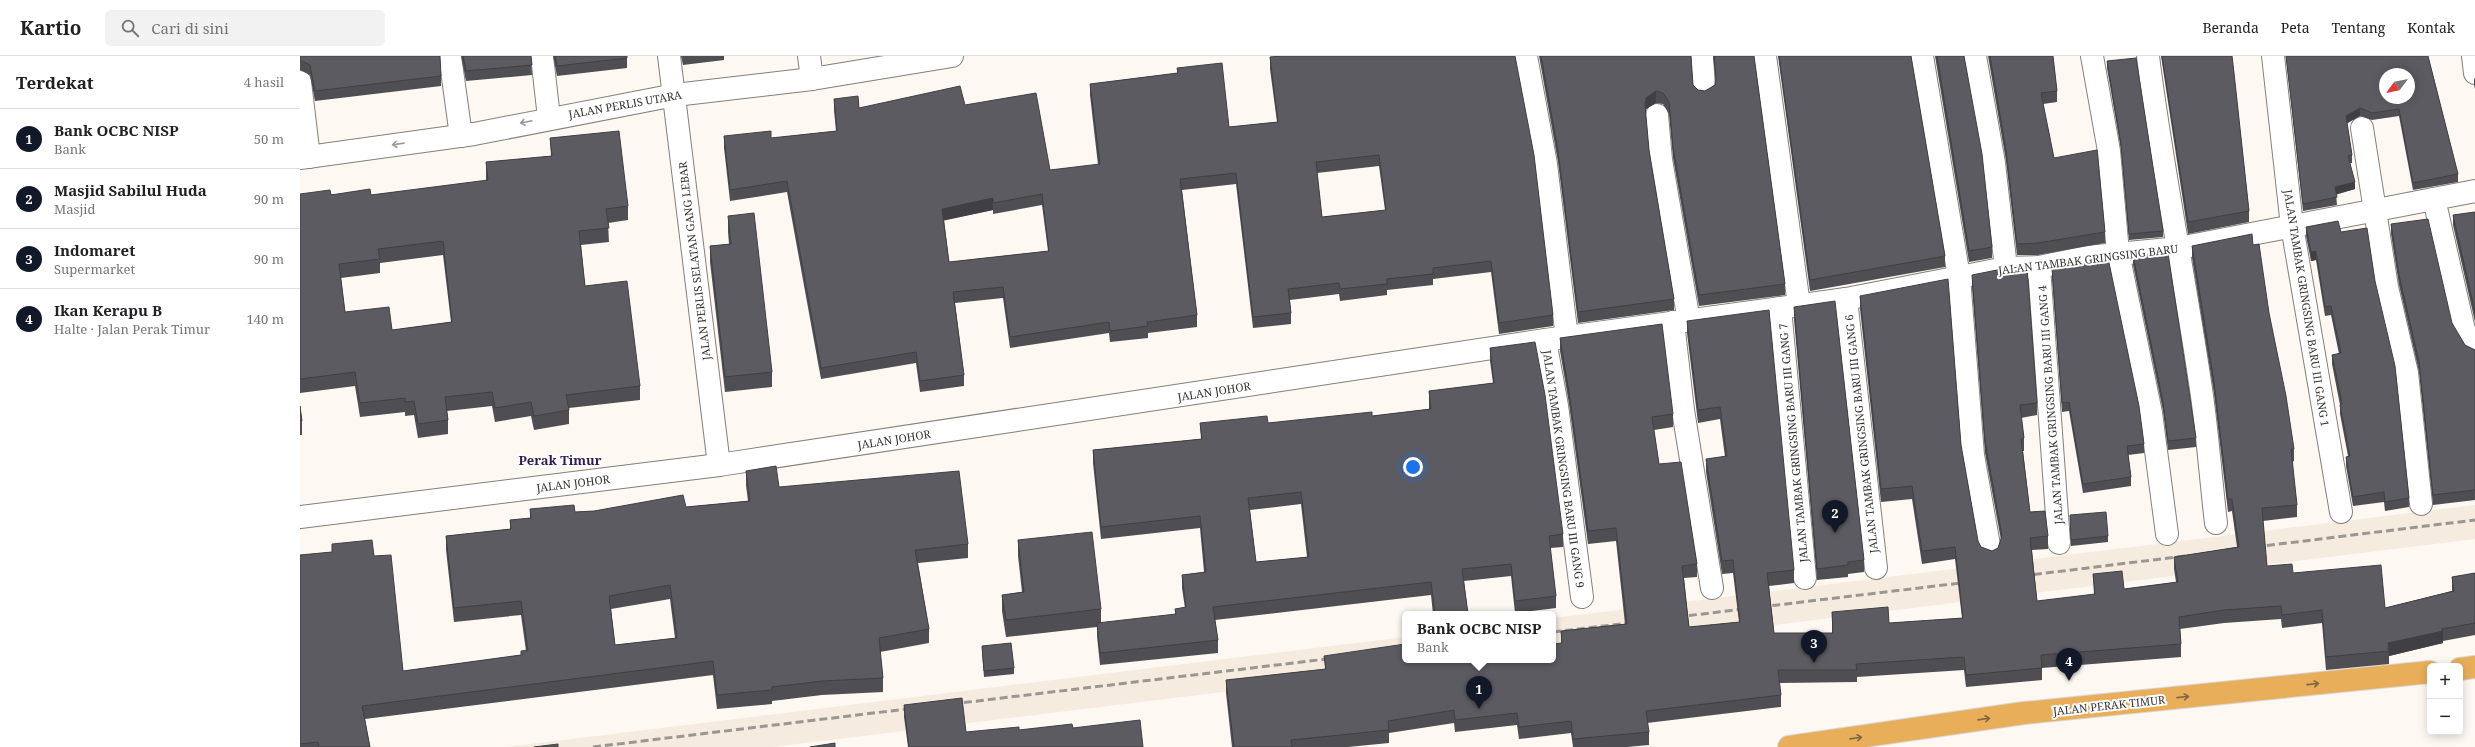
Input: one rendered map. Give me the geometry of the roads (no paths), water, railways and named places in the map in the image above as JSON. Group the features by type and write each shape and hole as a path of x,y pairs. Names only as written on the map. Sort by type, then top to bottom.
{"highway":[{"path":"2463,669 2475,667"},
{"name":"JALAN PERAK TIMUR","path":"1790,747 2024,714 2427,672"}],"street":[{"path":"450,56 461,136"},
{"path":"542,56 548,118"},
{"name":"JALAN PERLIS SELATAN GANG LEBAR","path":"669,56 719,465"},
{"path":"809,56 812,79"},
{"name":"JALAN PERLIS UTARA","path":"305,158 461,136 548,118 674,95 812,79 855,64 952,56"},
{"path":"1526,56 1546,164 1567,338"},
{"path":"1702,56 1704,90"},
{"path":"1766,56 1790,306"},
{"path":"1975,56 1994,163 2006,268"},
{"path":"2092,56 2109,151 2118,253 2151,413 2167,534"},
{"path":"2148,56 2158,135 2179,248 2202,397 2216,523"},
{"name":"JALAN TAMBAK GRINGSING BARU III GANG 1","path":"2273,56 2292,226 2341,512"},
{"path":"2473,56 2475,73"},
{"path":"1923,60 1959,277 1973,455 1990,551"},
{"path":"300,82 305,158"},
{"path":"1656,115 1681,321 1682,410 1712,588"},
{"path":"2362,128 2376,209 2387,287 2407,373 2421,504"},
{"name":"JALAN TAMBAK GRINGSING BARU","path":"1486,350 1545,340 1846,299 2006,268 2040,267 2087,257 2179,248 2475,191"},
{"path":"2434,199 2464,330 2475,348"},
{"name":"JALAN TAMBAK GRINGSING BARU III GANG 4","path":"2040,267 2059,543"},
{"name":"JALAN TAMBAK GRINGSING BARU III GANG 6","path":"1846,299 1876,568"},
{"name":"JALAN TAMBAK GRINGSING BARU III GANG 7","path":"1790,306 1805,578"},
{"name":"JALAN TAMBAK GRINGSING BARU III GANG 9","path":"1545,340 1557,406 1582,597"},
{"name":"JALAN JOHOR","path":"300,516 719,465 1486,350"}],"railway":[{"path":"2255,547 2475,520"},
{"path":"2022,576 2185,556"},
{"path":"1677,617 1969,582"},
{"path":"1556,632 1637,622"},
{"path":"952,704 1335,658"},
{"path":"593,747 915,708"}],"place":[{"name":"Masjid Sabilul Huda","path":"1835,533"},
{"name":"Indomaret","path":"1814,663"},
{"name":"Ikan Kerapu B","path":"2069,681"},
{"name":"Bank OCBC NISP","path":"1479,709"}],"district":[{"name":"Perak Timur","path":"560,460"}]}
